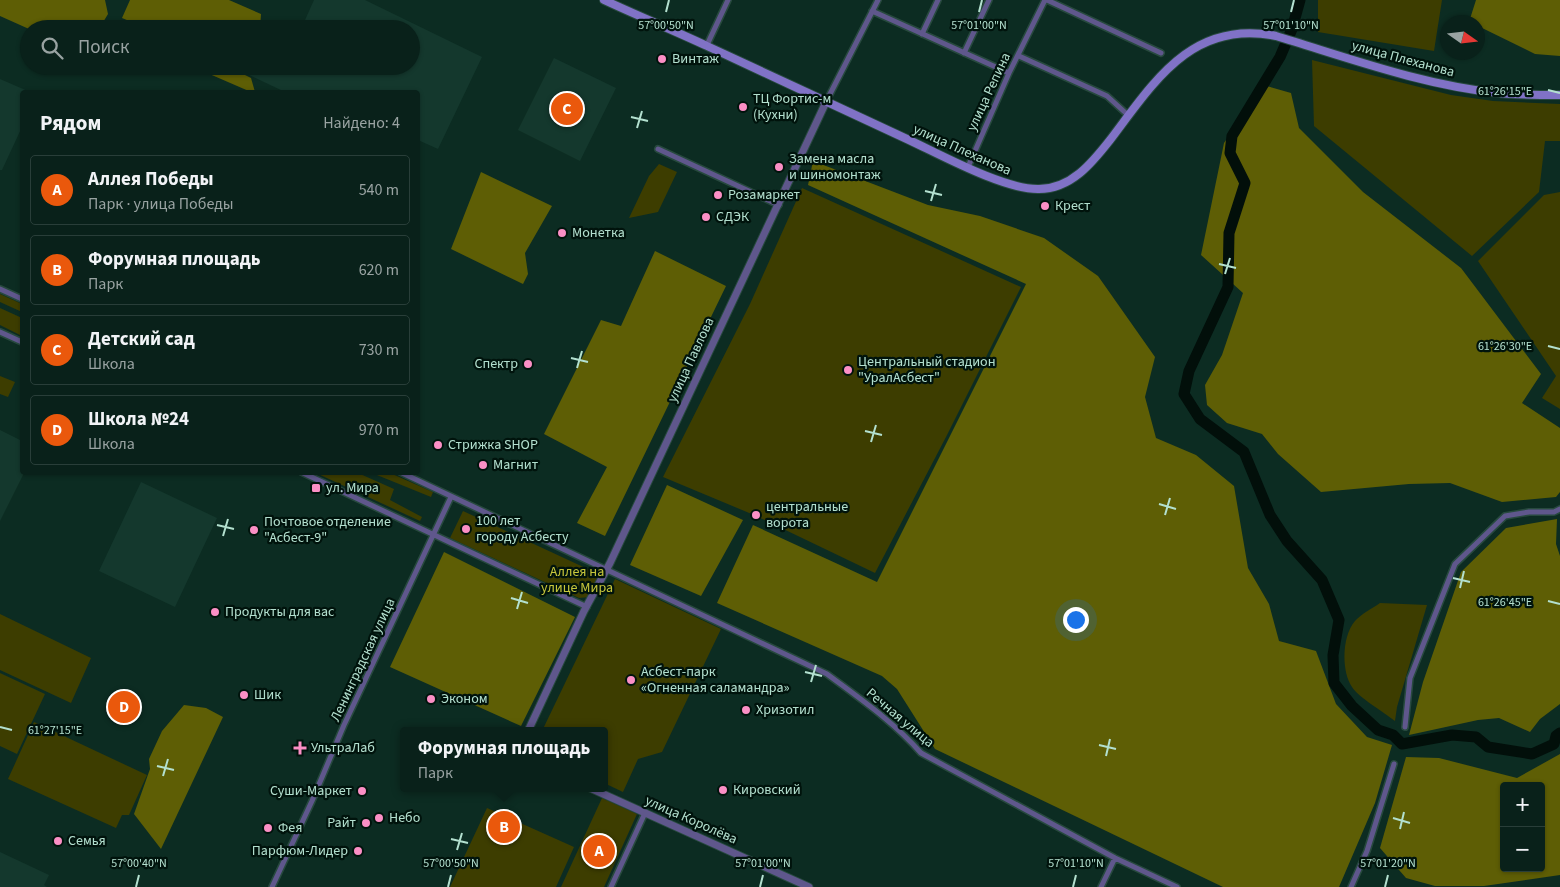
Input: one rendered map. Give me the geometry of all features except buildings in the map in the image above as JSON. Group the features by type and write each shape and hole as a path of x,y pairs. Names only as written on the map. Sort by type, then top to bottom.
{"main road":[{"name":"улица Плеханова","path":"608,1 968,167 1015,186 1039,190 1052,188 1067,182 1086,169 1149,90 1176,61 1207,41 1236,33 1262,33 1276,36 1380,68 1448,85 1501,93 1560,95"}],"street":[{"path":"707,45 728,0"},
{"name":"улица Павлова","path":"530,727 779,205 826,102 878,0"},
{"path":"922,34 938,0"},
{"path":"964,53 989,0"},
{"path":"1046,0 1161,53"},
{"name":"улица Репина","path":"968,167 1009,73 1046,0"},
{"path":"872,11 1009,73"},
{"path":"1019,56 1107,96 1129,116"},
{"path":"658,149 779,205"},
{"path":"0,289 20,298"},
{"path":"0,332 20,341"},
{"path":"307,475 587,606"},
{"name":"Речная улица","path":"406,475 827,674 873,708 921,753 1115,858 1177,887"},
{"name":"Ленинградская улица","path":"272,887 312,801 344,725 451,497"},
{"path":"1405,727 1410,678 1455,564 1505,516 1529,512 1554,512 1560,509"},
{"path":"1351,887 1367,851 1394,764"},
{"name":"улица Королёва","path":"599,792 809,887"},
{"path":"611,887 644,812"},
{"path":"1101,887 1115,858"}],"shaded area":[{"path":"0,0 105,0 108,14 104,20 20,20 20,25 0,16"},
{"path":"130,0 229,0 261,14 261,20 127,20 122,18"},
{"path":"314,0 365,0 406,20 305,20"},
{"path":"1476,0 1560,0 1560,56 1535,54 1485,29 1485,15 1471,15"},
{"path":"420,27 482,57 438,149 420,141 420,90 281,90 249,75 420,75"},
{"path":"554,58 616,88 580,161 518,130"},
{"path":"212,75 245,75 251,78 254,90 246,90"},
{"path":"0,79 25,90 20,90 20,131 2,170 0,170"},
{"path":"1263,85 1291,93 1299,128 1363,192 1461,268 1541,374 1522,403 1560,428 1560,492 1556,497 1502,502 1450,483 1409,484 1321,492 1278,454 1262,434 1227,423 1207,405 1205,385 1222,355 1243,293 1201,255 1224,143"},
{"path":"813,161 928,205 980,216 1044,238 1098,276 1155,357 1145,397 1156,438 1196,455 1234,486 1248,568 1269,604 1279,641 1316,651 1336,704 1367,737 1392,745 1375,803 1339,887 1223,887 935,749 897,689 882,676 717,603 753,525 877,582 1026,284 808,185"},
{"path":"481,172 552,206 525,253 528,274 523,284 451,249"},
{"path":"655,251 726,286 605,536 577,523 607,467 544,434 601,320 621,326"},
{"path":"0,430 20,440 20,475 23,475 0,521"},
{"path":"141,482 217,518 175,607 99,571"},
{"path":"667,485 743,520 701,596 630,565"},
{"path":"1557,519 1556,544 1560,556 1560,704 1540,719 1530,732 1499,718 1478,720 1409,735 1423,682 1461,572 1506,528"},
{"path":"444,552 575,617 521,726 390,667"},
{"path":"184,705 206,708 223,717 161,849 134,814 150,769 149,759 162,731"},
{"path":"1560,754 1560,875 1484,886 1435,886 1406,878 1380,848 1406,757 1439,758 1517,778"},
{"path":"0,852 49,875 44,885 47,887 0,887"}],"green space":[{"path":"1318,0 1442,0 1434,51 1318,32"},
{"path":"1312,60 1451,95 1493,101 1560,104 1560,141 1545,141 1539,192 1472,256 1314,126"},
{"path":"659,164 677,172 658,212 629,218 649,176"},
{"name":"Центральный стадион \"УралАсбест\"","path":"802,188 1021,287 875,573 754,515 663,477 750,304"},
{"path":"1560,192 1560,409 1542,398 1556,376 1478,261 1544,195"},
{"path":"0,294 20,303 20,311 0,302"},
{"path":"0,308 20,317 20,335 0,325"},
{"path":"0,376 15,382 8,397 0,394"},
{"path":"320,475 362,475 394,489 390,500 422,517 420,521"},
{"path":"377,475 395,475 433,492 431,497"},
{"name":"Аллея на улице Мира","path":"463,511 592,571 597,579 590,597 579,598 450,538"},
{"name":"Асбест-парк «Огненная саламандра»","path":"615,579 721,629 662,752 638,759 623,792 608,785 608,727 544,727"},
{"path":"1380,603 1427,605 1397,707 1395,721 1355,691 1348,680 1346,672 1345,644 1351,627 1360,616"},
{"path":"0,614 91,658 71,703 0,670"},
{"path":"0,673 45,694 17,754 0,746"},
{"path":"34,722 147,775 129,815 122,815 116,828 8,779"},
{"path":"602,798 637,814 604,887 561,887"},
{"path":"487,808 574,847 556,887 450,887"}],"waterway":[{"path":"1300,0 1292,29 1280,57 1232,136 1230,153 1245,183 1229,233 1228,287 1189,371 1184,394 1200,419 1244,452 1270,515 1287,541 1322,580 1339,620 1333,655 1334,683 1352,706 1378,730 1393,735 1402,744 1452,735 1476,737 1488,747 1532,754 1554,744 1556,736 1560,733"}],"place":[{"name":"Винтаж","path":"662,59"},
{"name":"ТЦ Фортис-м (Кухни)","path":"743,107"},
{"name":"Детский сад","path":"567,109"},
{"name":"Замена масла и шиномонтаж","path":"779,167"},
{"name":"Розамаркет","path":"718,195"},
{"name":"Крест","path":"1045,206"},
{"name":"СДЭК","path":"706,217"},
{"name":"Монетка","path":"562,233"},
{"name":"Спектр","path":"528,364"},
{"name":"Центральный стадион \"УралАсбест\"","path":"848,370"},
{"name":"Стрижка SHOP","path":"438,445"},
{"name":"Магнит","path":"483,465"},
{"name":"ул. Мира","path":"316,488"},
{"name":"центральные ворота","path":"756,515"},
{"name":"100 лет городу Асбесту","path":"466,529"},
{"name":"Почтовое отделение \"Асбест-9\"","path":"254,530"},
{"name":"Продукты для вас","path":"215,612"},
{"name":"Асбест-парк «Огненная саламандра»","path":"631,680"},
{"name":"Шик","path":"244,695"},
{"name":"Эконом","path":"431,699"},
{"name":"Школа №24","path":"124,707"},
{"name":"Хризотил","path":"746,710"},
{"name":"УльтраЛаб","path":"300,748"},
{"name":"Кировский","path":"723,790"},
{"name":"Суши-Маркет","path":"362,791"},
{"name":"Небо","path":"379,818"},
{"name":"Райт","path":"366,823"},
{"name":"Форумная площадь","path":"504,827"},
{"name":"Фея","path":"268,828"},
{"name":"Семья","path":"58,841"},
{"name":"Парфюм-Лидер","path":"358,851"},
{"name":"Аллея Победы","path":"599,851"}]}
